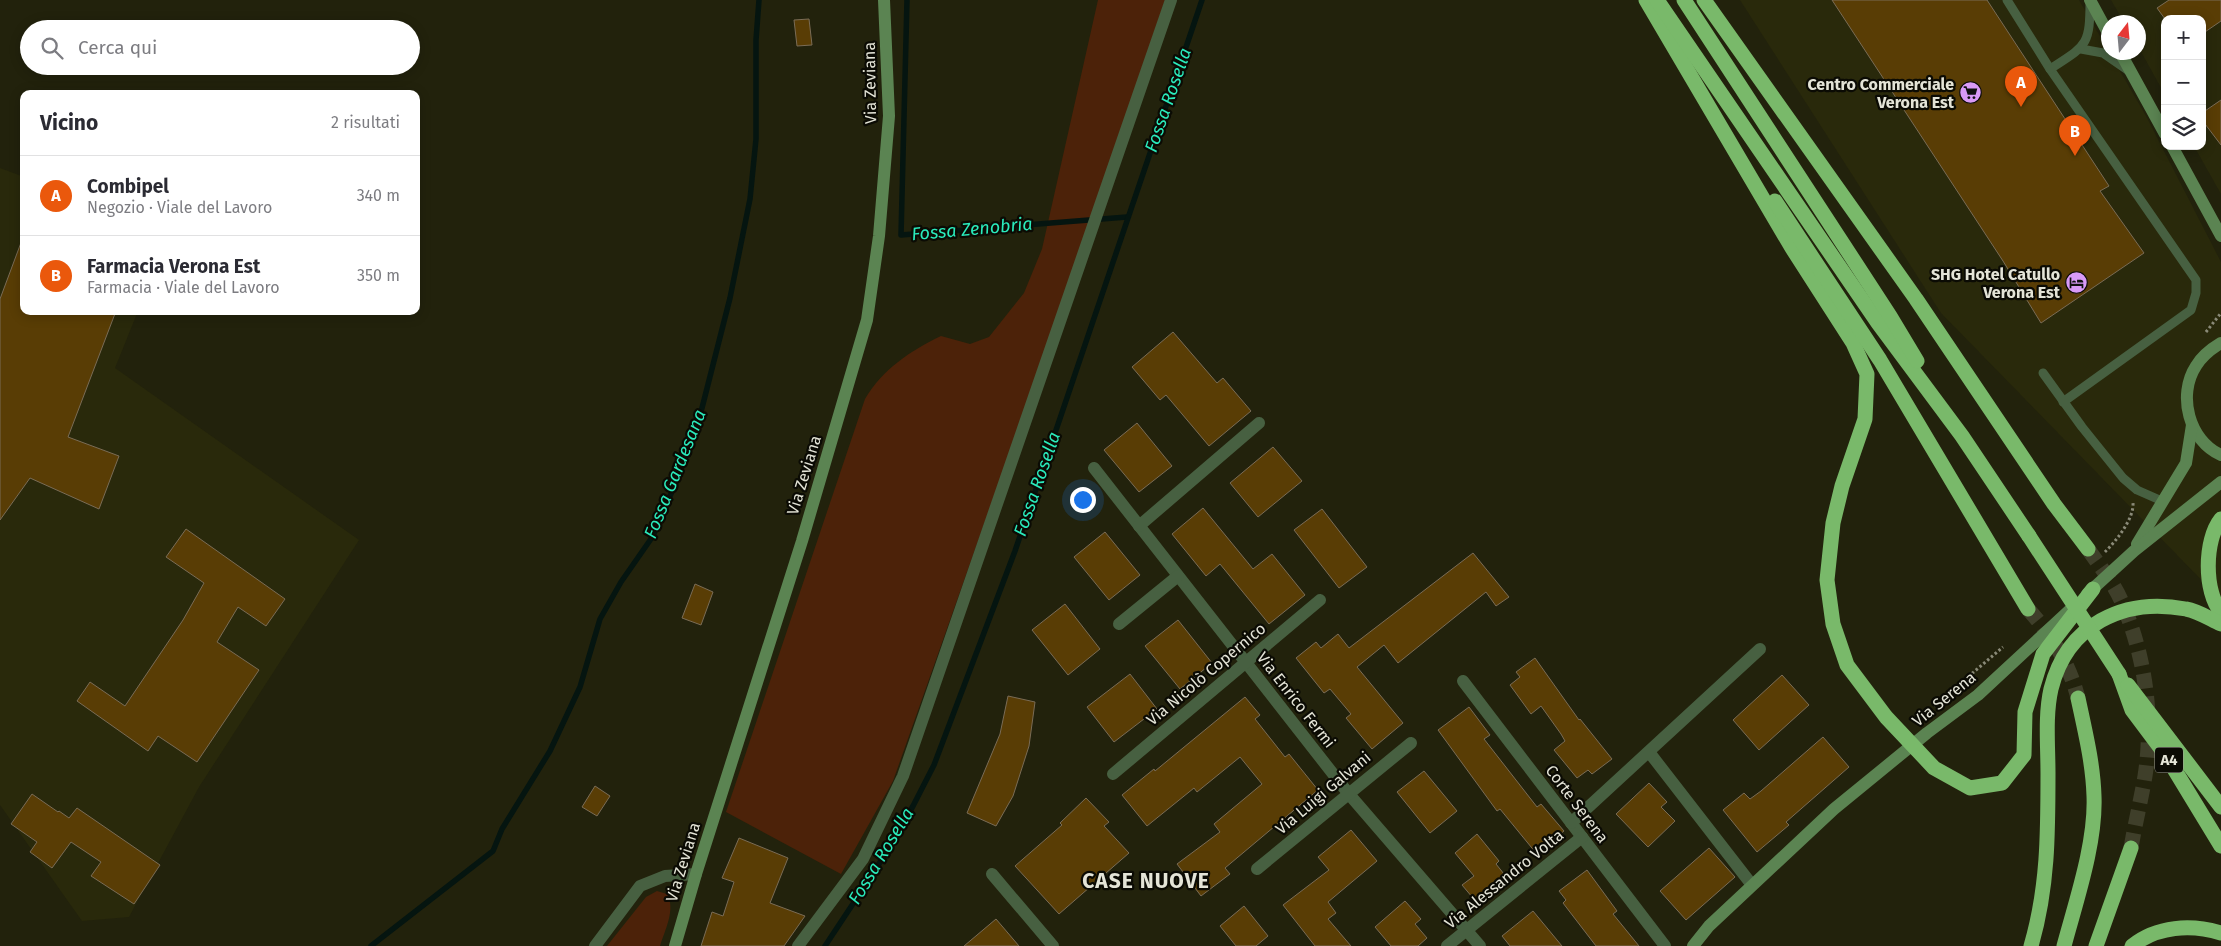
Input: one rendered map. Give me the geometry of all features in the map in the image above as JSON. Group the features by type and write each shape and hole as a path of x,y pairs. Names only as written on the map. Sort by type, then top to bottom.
{"highway":[{"path":"1646,0 1687,67 1880,360 2028,609"},
{"path":"1646,0 1792,248 1853,343 1867,374 1865,418 1842,486 1833,523 1827,580 1833,624 1847,665 1886,717 1934,768 1970,788 2002,783 2024,755 2025,712 2043,654 2093,589"},
{"path":"1657,0 1878,323 1962,436"},
{"path":"1684,0 1890,316 1962,436"},
{"path":"1704,0 1916,299 2054,504 2088,549"},
{"name":"A4","path":"1962,436 2119,674 2221,807"},
{"path":"2221,519 2211,545 2207,576 2215,605 2221,612"},
{"path":"2031,946 2040,916 2048,858 2048,727 2051,690 2060,663 2070,646 2100,620 2124,610 2155,606 2187,609 2221,624"},
{"name":"A4","path":"2119,674 2132,710 2165,754 2221,846"},
{"path":"2064,946 2080,886 2091,833 2094,798 2092,764 2078,698"},
{"path":"2096,946 2131,848"},
{"path":"2132,946 2156,932 2172,929 2196,927 2221,933"}],"street":[{"name":"Via Zeviana","path":"675,946 696,874 802,541 866,320 879,236 889,116 884,0"},
{"path":"798,946 863,859 903,776 1172,0"},
{"path":"2090,0 2101,20"},
{"path":"2124,60 2161,127"},
{"path":"2174,150 2221,236"},
{"path":"2221,335 2195,366 2188,385 2187,406 2192,426 2203,442 2221,455"},
{"path":"2208,351 2221,343"},
{"path":"1139,526 1259,423"},
{"path":"2134,551 2186,463 2192,426"},
{"name":"Via Enrico Fermi","path":"1094,468 1348,793 1480,946"},
{"name":"Via Serena","path":"1693,946 1709,926 1834,809 1912,745 1978,695 2134,551 2221,482"},
{"path":"1119,624 1178,576"},
{"name":"Via Nicolò Copernico","path":"1113,774 1320,600"},
{"path":"1571,823 1760,649"},
{"name":"Corte Serena","path":"1463,681 1665,946"},
{"name":"Via Luigi Galvani","path":"1257,869 1411,743"},
{"path":"1649,752 1752,885"},
{"name":"Via Alessandro Volta","path":"1446,946 1582,837"},
{"path":"595,946 640,886 665,876 696,874"},
{"path":"992,874 1053,946"}],"lane":[{"path":"2007,0 2050,69 2196,280 2196,293 2191,310 2063,402"},
{"path":"2050,69 2081,49 2090,30 2090,0"},
{"path":"2081,49 2103,53 2130,72"},
{"path":"2043,373 2063,402 2123,478 2137,490 2162,501"}],"path":[{"path":"2201,336 2221,313"},
{"path":"2122,531 2134,504 2129,498"},
{"path":"1931,709 1942,697 1992,656"}],"shaded area":[{"path":"1098,0 1165,0 1051,335 893,781 841,874 726,812 865,399 880,379 898,362 941,336 970,344 989,337 1024,293 1042,249"},
{"path":"1740,0 2079,0 2101,38 2101,60 2114,60 2146,116 2161,145 2161,150 2163,150 2221,262 2221,600 1941,313"},
{"path":"2111,0 2221,0 2221,194 2196,150 2206,150 2206,15 2161,15 2161,88 2146,60 2146,15 2120,15"},
{"path":"0,168 20,176 20,315 136,315 115,368 359,540 199,787 129,917 82,921 0,805"},
{"path":"657,891 667,894 670,906 669,920 660,946 607,946 646,897"}],"building":[{"name":"Centro Commerciale Verona Est","path":"1832,0 1987,0 2109,186 2100,191 2144,253 2041,323 2003,261"},
{"path":"2169,0 2221,0 2221,21 2206,31 2206,15 2162,15 2157,8"},
{"path":"809,19 812,45 797,46 794,20"},
{"path":"2221,100 2221,145 2206,125 2206,110"},
{"path":"20,245 20,315 114,315 68,437 119,456 99,509 30,478 0,520 0,299"},
{"path":"1173,332 1217,383 1223,378 1251,411 1209,446 1166,395 1160,400 1132,367"},
{"path":"1137,423 1172,466 1139,492 1104,450"},
{"path":"1273,447 1302,481 1258,517 1230,483"},
{"path":"1203,508 1253,569 1272,554 1305,595 1269,624 1220,564 1206,576 1172,534"},
{"path":"1322,509 1367,567 1339,588 1294,530"},
{"path":"186,529 285,599 266,626 238,607 217,642 259,670 197,762 158,736 148,751 77,701 90,682 125,706 183,620 204,583 166,557"},
{"path":"1105,532 1140,575 1109,600 1074,557"},
{"path":"1473,553 1509,597 1496,606 1486,592 1398,663 1384,645 1357,667 1403,723 1372,749 1346,718 1351,714 1330,689 1324,693 1296,658 1316,642 1321,648 1338,634 1349,648"},
{"path":"695,584 713,592 701,625 682,618"},
{"path":"1065,604 1100,649 1068,675 1032,630"},
{"path":"1178,620 1212,663 1180,689 1145,646"},
{"path":"1535,658 1579,720 1612,759 1592,774 1588,770 1577,778 1554,750 1565,741 1541,706 1531,714 1510,685 1520,677 1516,672"},
{"path":"1130,674 1157,709 1114,742 1087,707"},
{"path":"1782,675 1809,705 1759,750 1733,720"},
{"path":"1008,696 1035,702 1029,746 1013,796 996,826 967,813 1000,734"},
{"path":"1245,697 1260,715 1255,719 1285,757 1289,754 1318,790 1225,868 1230,874 1201,896 1177,864 1220,832 1214,824 1262,784 1240,757 1197,792 1194,788 1147,826 1122,795 1154,769 1155,771"},
{"path":"1469,707 1490,735 1484,739 1537,807 1541,804 1564,831 1536,853 1500,809 1497,811 1438,730"},
{"path":"1823,737 1849,767 1786,822 1789,825 1757,852 1723,810 1744,793 1750,799 1761,791"},
{"path":"1424,771 1457,811 1430,833 1397,792"},
{"path":"1649,783 1667,802 1661,807 1675,821 1648,847 1616,814"},
{"path":"595,786 610,796 597,816 582,807"},
{"path":"32,794 69,818 77,808 160,865 134,904 91,876 101,862 71,842 52,868 30,852 37,842 11,824"},
{"path":"1086,798 1109,822 1104,826 1129,853 1059,914 1015,866 1062,825 1060,823"},
{"path":"1351,830 1377,861 1328,902 1336,913 1328,919 1351,946 1315,946 1283,905 1329,870 1318,857"},
{"path":"1477,834 1499,861 1496,864 1508,879 1478,904 1462,885 1474,876 1455,853"},
{"path":"739,838 788,858 770,903 805,916 784,946 701,946 712,912 723,916 734,882 722,878"},
{"path":"1709,848 1735,877 1686,920 1660,891"},
{"path":"1587,870 1617,911 1613,914 1639,946 1596,946 1563,903 1566,900 1559,891"},
{"path":"1405,901 1421,919 1415,924 1427,938 1418,946 1391,946 1375,927"},
{"path":"1244,906 1268,936 1256,946 1236,946 1220,926"},
{"path":"1533,911 1562,946 1510,946 1502,936"},
{"path":"996,919 1019,946 964,946"}],"waterway":[{"name":"Fossa Gardesana","path":"371,946 493,851 502,829 550,751 580,687 600,619 621,582 653,536 679,475 702,408 730,298 750,199 756,139 756,40 759,0"},
{"name":"Fossa Zenobria","path":"907,0 901,235 1127,217"},
{"name":"Fossa Rosella","path":"825,946 876,869 913,806 934,765 1015,551 1202,0"}],"tunnel":[{"path":"2088,549 2118,593 2142,664 2148,709 2148,754 2131,848"},
{"path":"2028,609 2059,650 2070,673 2078,698"}],"place":[{"name":"Centro Commerciale Verona Est","path":"1970,93"},
{"name":"Combipel","path":"2021,107"},
{"name":"Farmacia Verona Est","path":"2075,156"},
{"name":"SHG Hotel Catullo Verona Est","path":"2076,283"}],"district":[{"name":"CASE NUOVE","path":"1146,881"}]}
